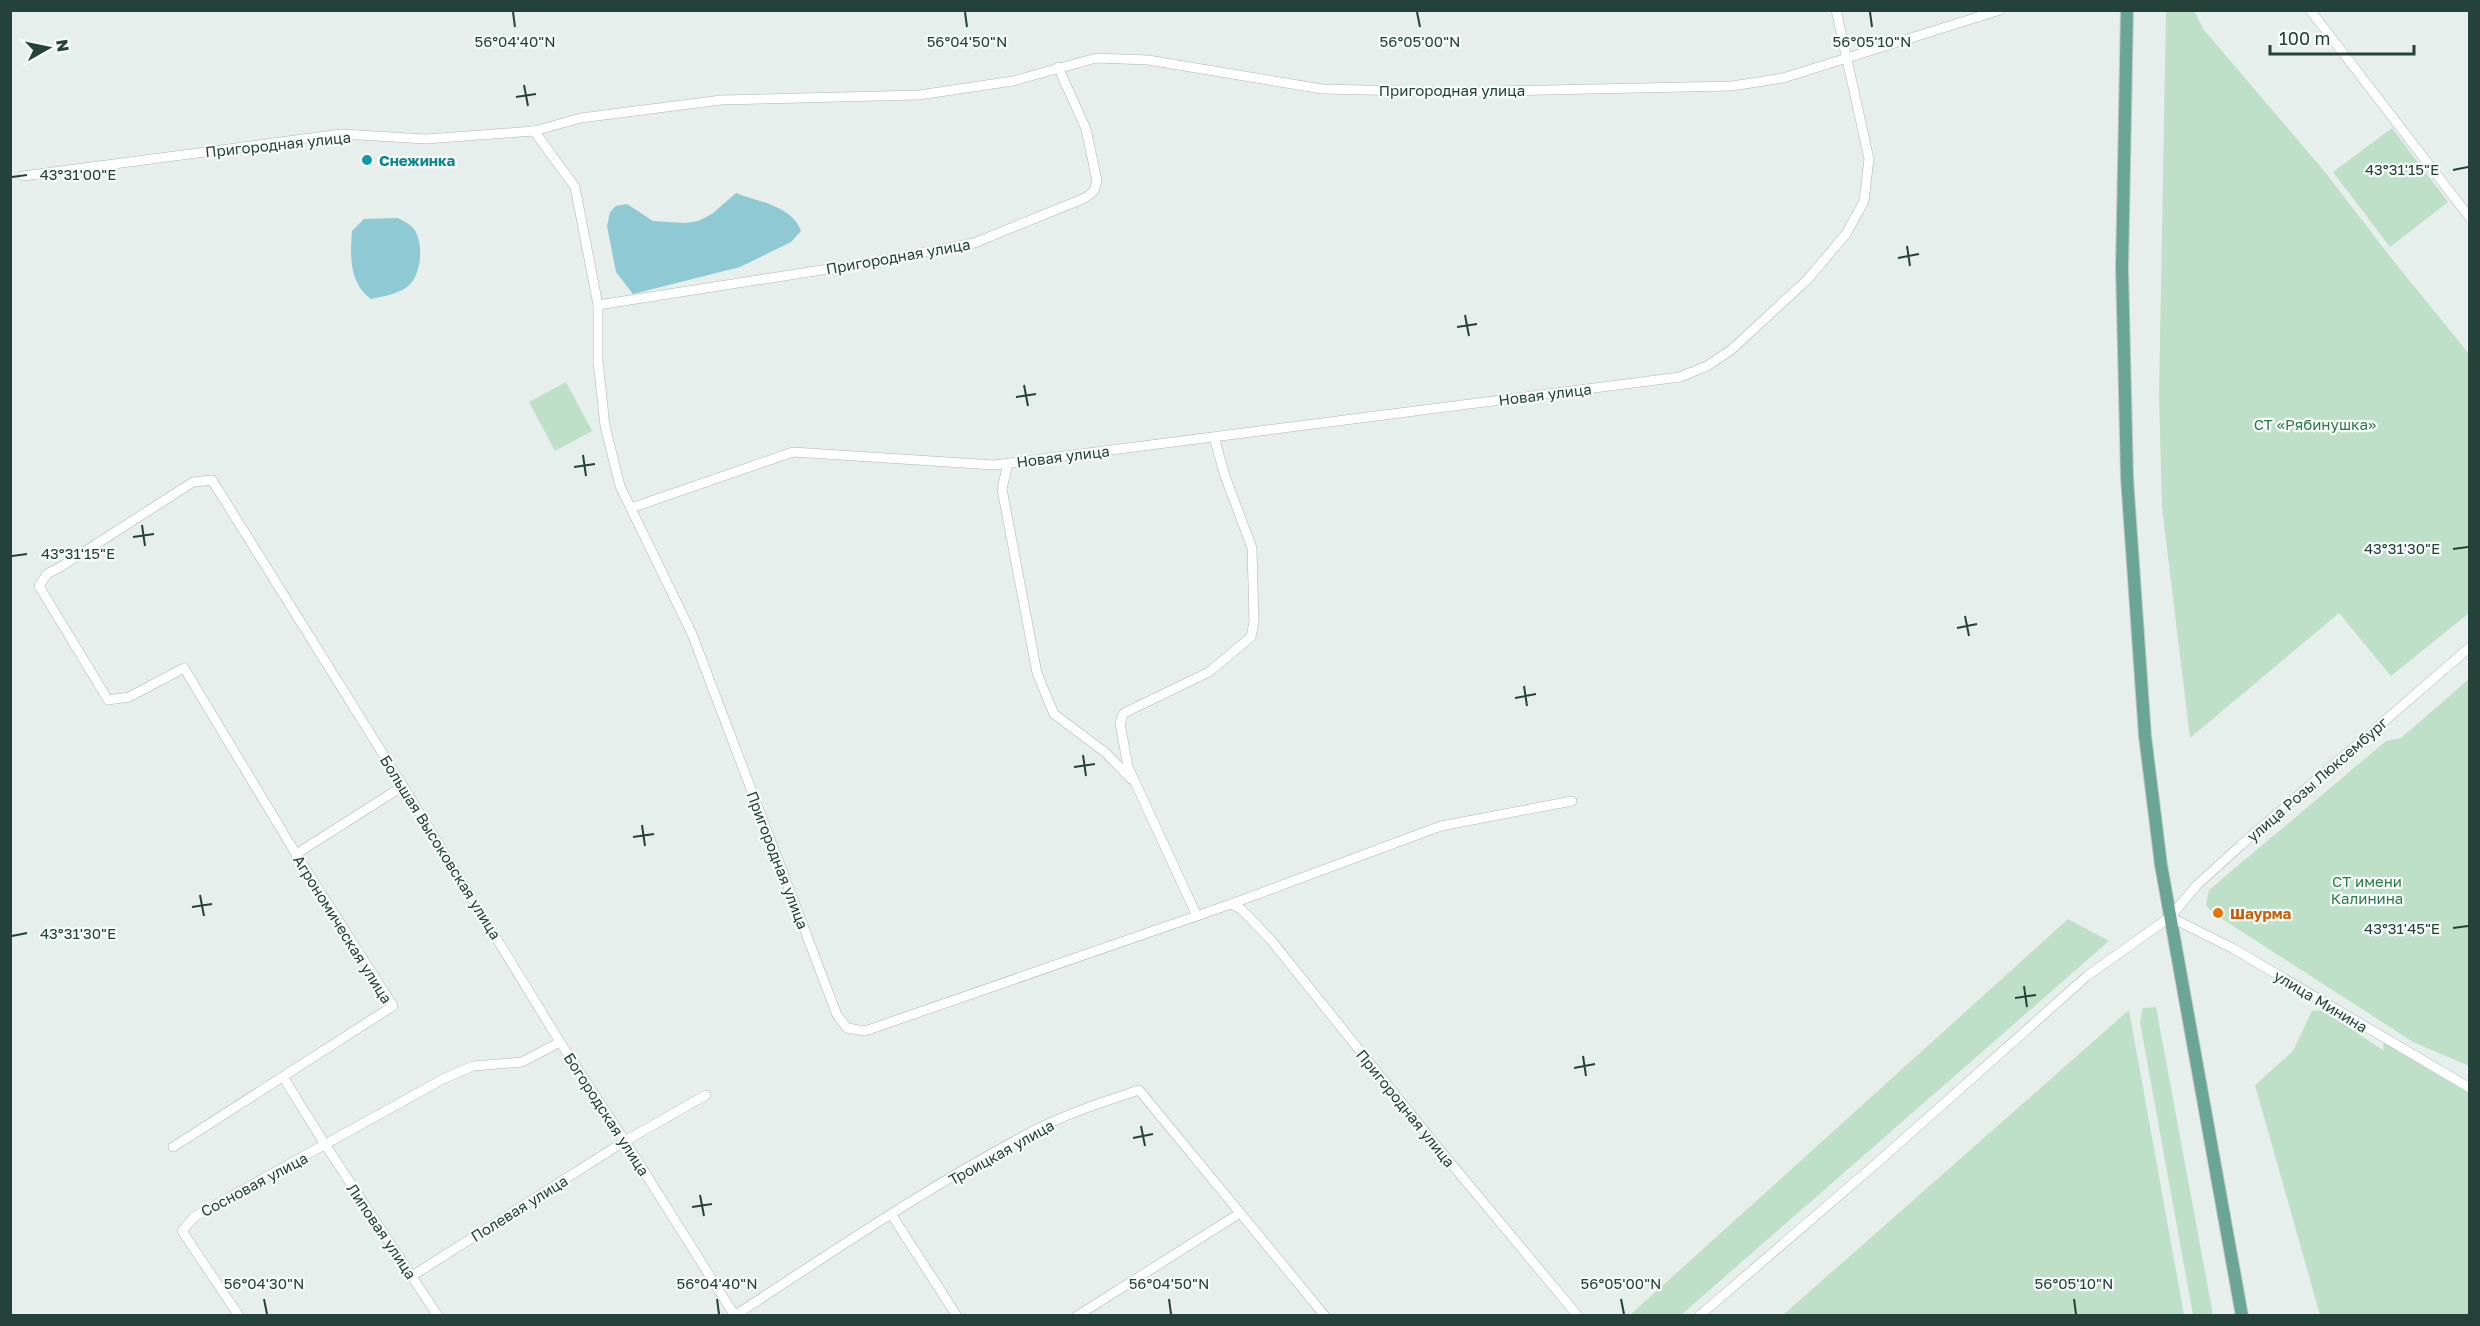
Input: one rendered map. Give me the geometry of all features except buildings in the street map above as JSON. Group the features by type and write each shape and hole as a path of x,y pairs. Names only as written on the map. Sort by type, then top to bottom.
{"main road":[{"path":"2127,10 2122,268 2127,478 2145,736 2154,825 2242,1316"}],"street":[{"name":"Новая улица","path":"631,508 793,452 994,465 1680,377 1707,366 1731,350 1807,280 1846,234 1864,201 1869,159 1836,10"},
{"name":"Пригородная улица","path":"23,176 341,134 426,139 534,131 581,118 721,100 919,95 1013,81 1096,58 1148,60 1322,89 1449,92 1732,86 1784,78 2000,10"},
{"path":"2310,10 2469,218"},
{"name":"Пригородная улица","path":"598,305 873,262 974,243 1085,198 1094,191 1098,181 1086,129 1058,68"},
{"name":"Пригородная улица","path":"534,131 575,187 598,305 598,361 605,426 621,486 692,633 837,1015 847,1028 865,1031 1231,904 1441,826 1572,801"},
{"path":"1197,916 1128,767 1120,723 1124,713 1209,672 1251,637 1254,622 1252,548 1225,476 1214,437"},
{"name":"Новая улица","path":"1008,463 1002,489 1037,673 1054,714 1107,753 1135,783"},
{"name":"Большая Высоковская улица","path":"216,720 184,668 129,697 108,700 39,586 47,574 193,482 212,480 560,1042"},
{"name":"улица Розы Люксембург","path":"1699,1316 1878,1162 2087,976 2170,917 2197,885 2241,845 2469,647"},
{"name":"Агрономическая улица","path":"173,1147 393,1006 296,854 216,720"},
{"path":"296,854 403,786"},
{"name":"Пригородная улица","path":"1231,904 1242,909 1271,940 1434,1143 1578,1316"},
{"name":"улица Минина","path":"2170,917 2244,955 2469,1088"},
{"name":"Богородская улица","path":"326,1146 443,1079 473,1066 522,1062 560,1042 626,1141 735,1315"},
{"name":"Липовая улица","path":"284,1077 326,1146 438,1316"},
{"name":"Троицкая улица","path":"735,1315 891,1214 1034,1131 1100,1103 1139,1090 1325,1316"},
{"name":"Полевая улица","path":"412,1276 626,1141 706,1095"},
{"name":"Сосновая улица","path":"239,1316 182,1231 194,1216 326,1146"},
{"path":"1077,1316 1240,1213"},
{"path":"891,1214 957,1316"}],"green space":[{"name":"СТ «Рябинушка»","path":"2166,10 2194,11 2204,30 2325,172 2469,354 2469,613 2391,676 2339,613 2190,738 2162,508 2159,395"},
{"path":"2392,128 2448,202 2390,247 2333,172"},
{"path":"566,382 592,431 555,451 529,402"},
{"name":"СТ имени Калинина","path":"2469,679 2469,1066 2413,1042 2213,913 2206,905 2209,890 2386,741 2401,738"},
{"path":"2068,919 2109,941 1681,1315 1630,1315"},
{"path":"2156,1007 2213,1315 2193,1315 2140,1022 2143,1008"},
{"path":"2129,1010 2184,1315 1783,1315"},
{"path":"2323,1010 2384,1051 2383,1041 2469,1087 2469,1315 2320,1315 2255,1085 2293,1051 2312,1011"}],"water":[{"path":"736,193 783,210 797,223 801,231 791,242 740,267 633,294 616,272 607,226 610,212 616,206 627,204 653,221 685,223 698,221 712,214"},
{"path":"398,218 412,227 417,235 420,259 416,275 407,287 394,294 371,299 358,285 355,277 351,259 352,231 364,219"}],"place":[{"name":"Снежинка","path":"367,160"},
{"name":"Шаурма","path":"2218,913"}]}
